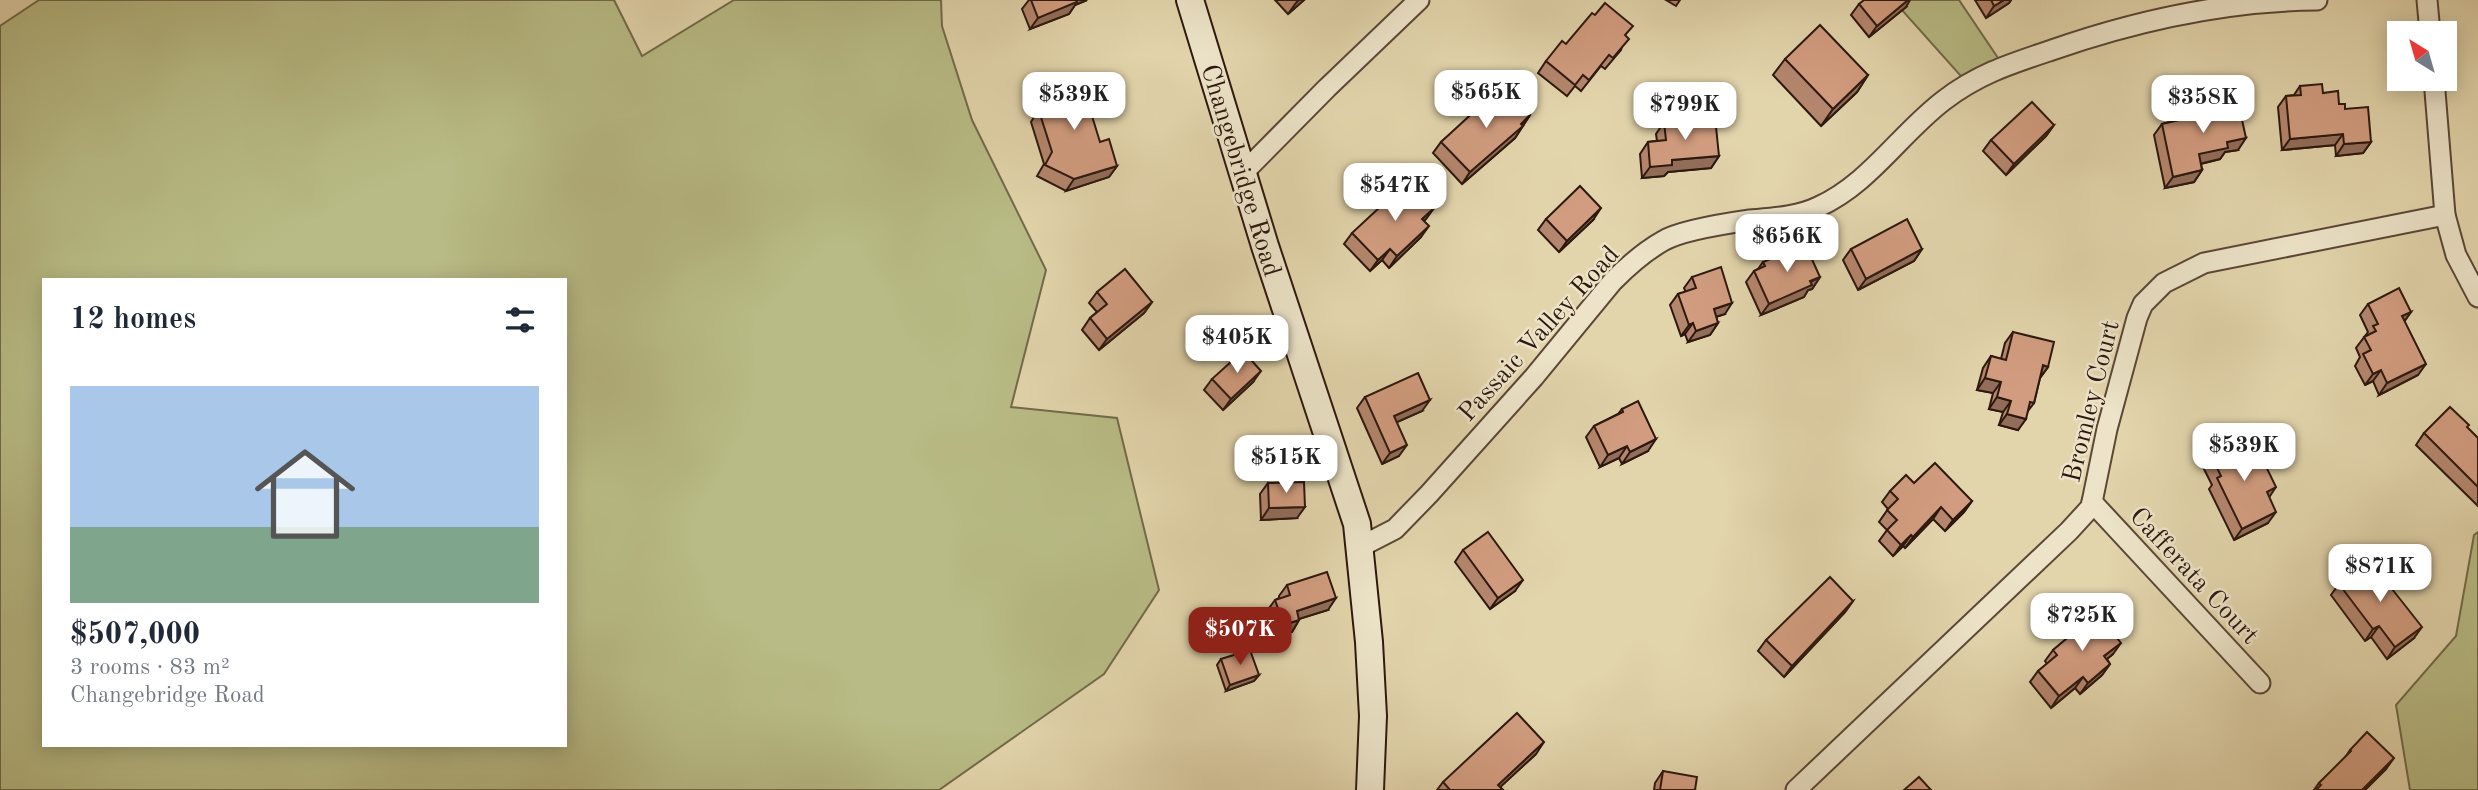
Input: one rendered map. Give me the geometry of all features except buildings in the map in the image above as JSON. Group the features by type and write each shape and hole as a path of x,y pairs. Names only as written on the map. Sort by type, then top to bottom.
{"main road":[{"name":"Changebridge Road","path":"1190,0 1265,246 1357,524 1369,642 1373,716 1370,790"}],"street":[{"path":"1243,173 1419,0"},
{"name":"Passaic Valley Road","path":"1360,547 1395,529 1534,377 1613,281 1628,266 1664,240 1741,221 1786,216 1815,209 1841,195 1941,103 1990,71 2084,39 2164,17 2222,6 2282,0 2317,0"},
{"path":"2427,0 2429,21"},
{"path":"2435,91 2445,215 2456,255 2478,297"},
{"name":"Bromley Court","path":"1796,790 2091,507 2137,318 2143,304 2164,283 2204,263 2445,215"},
{"name":"Cafferata Court","path":"2092,502 2260,683"}],"green space":[{"path":"39,0 614,0 642,56 734,0 941,0 942,26 972,120 1046,270 1011,407 1117,418 1159,590 1104,674 939,790 0,790 0,26"},
{"path":"1893,0 1959,0 2002,64 1968,84"},
{"path":"2478,532 2478,790 2410,790 2396,705 2456,636 2474,535"}]}
